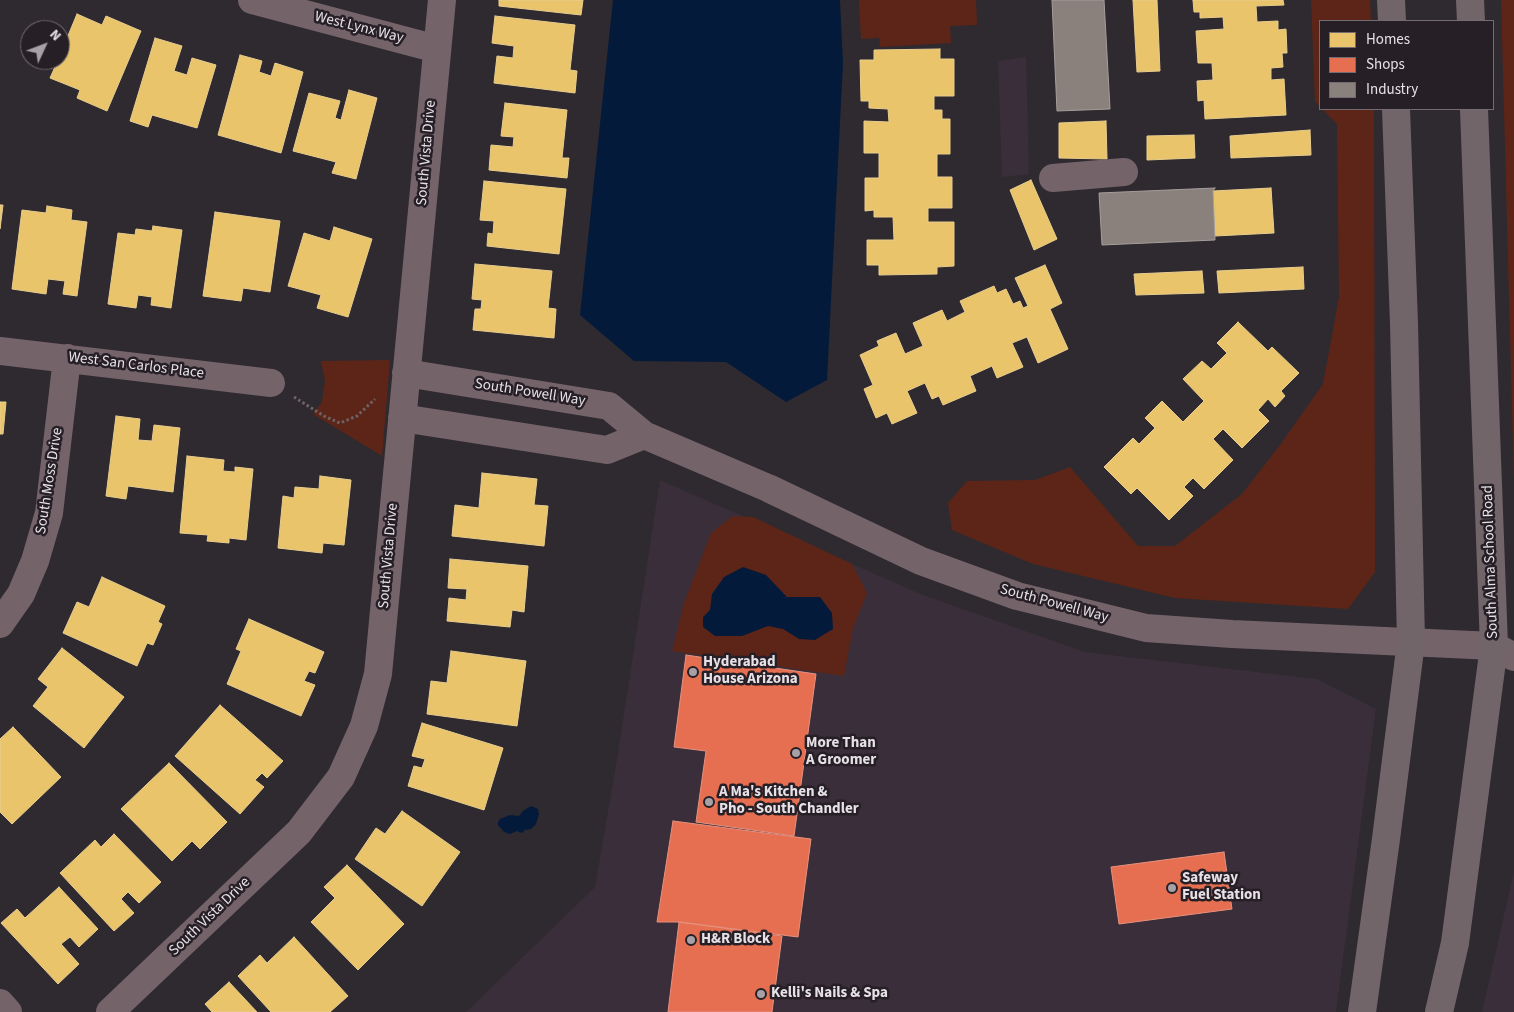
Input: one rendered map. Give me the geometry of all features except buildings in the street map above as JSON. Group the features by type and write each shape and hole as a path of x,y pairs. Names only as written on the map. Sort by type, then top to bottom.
{"main road":[{"path":"1391,0 1392,20"},
{"path":"1470,0 1471,20"},
{"path":"1362,1012 1411,642 1404,323 1396,110"},
{"name":"South Alma School Road","path":"1439,1012 1455,943 1507,646 1474,110"}],"street":[{"name":"West Lynx Way","path":"252,0 437,49"},
{"name":"South Vista Drive","path":"110,1012 299,832 341,777 364,726 378,674 442,0"},
{"path":"1053,178 1124,172"},
{"name":"West San Carlos Place","path":"0,351 271,383"},
{"name":"South Moss Drive","path":"0,624 21,594 36,561 48,513 67,358"},
{"name":"South Powell Way","path":"406,378 609,406 644,435 768,488 921,561 1017,596 1146,628 1232,634 1507,646"},
{"path":"402,418 607,450 644,435"},
{"path":"0,1003 8,1012"}],"path":[{"path":"271,383 340,423 357,416 373,400 406,378"}],"shaded area":[{"path":"859,0 976,0 977,25 950,26 951,43 880,47 879,38 861,39"},
{"path":"1311,0 1370,0 1371,20 1319,20 1319,106 1315,101"},
{"path":"1501,0 1514,0 1514,482"},
{"path":"1026,57 1029,174 1002,177 998,61"},
{"path":"1323,110 1374,110 1375,572 1348,609 1175,598 1033,564 952,530 948,503 967,481 1035,480 1070,467 1138,546 1175,546 1242,494 1280,445 1323,384 1339,297 1337,124"},
{"path":"390,360 382,456 313,414 322,402 325,381 321,361"},
{"path":"660,480 923,595 1085,652 1317,679 1376,709 1336,1012 466,1012 595,887 617,759"},
{"path":"733,516 753,517 852,564 867,593 853,628 844,676 672,651 684,603 711,533"},
{"path":"1514,871 1514,1012 1482,1012"}],"water":[{"path":"613,0 840,0 843,63 827,380 786,402 726,362 634,361 580,315"},
{"path":"743,567 766,575 787,597 820,597 832,613 833,629 815,640 799,639 783,629 768,626 742,636 715,636 703,627 703,617 710,610 712,594 724,577"},
{"path":"531,806 538,809 539,814 536,824 531,829 525,830 522,833 517,831 510,834 504,832 498,825 500,819 510,815 519,816"}],"place":[{"name":"Hyderabad House Arizona","path":"693,672"},
{"name":"More Than A Groomer","path":"796,753"},
{"name":"A Ma's Kitchen & Pho - South Chandler","path":"709,802"},
{"name":"Safeway Fuel Station","path":"1172,888"},
{"name":"H&R Block","path":"691,940"},
{"name":"Kelli's Nails & Spa","path":"761,994"}]}
